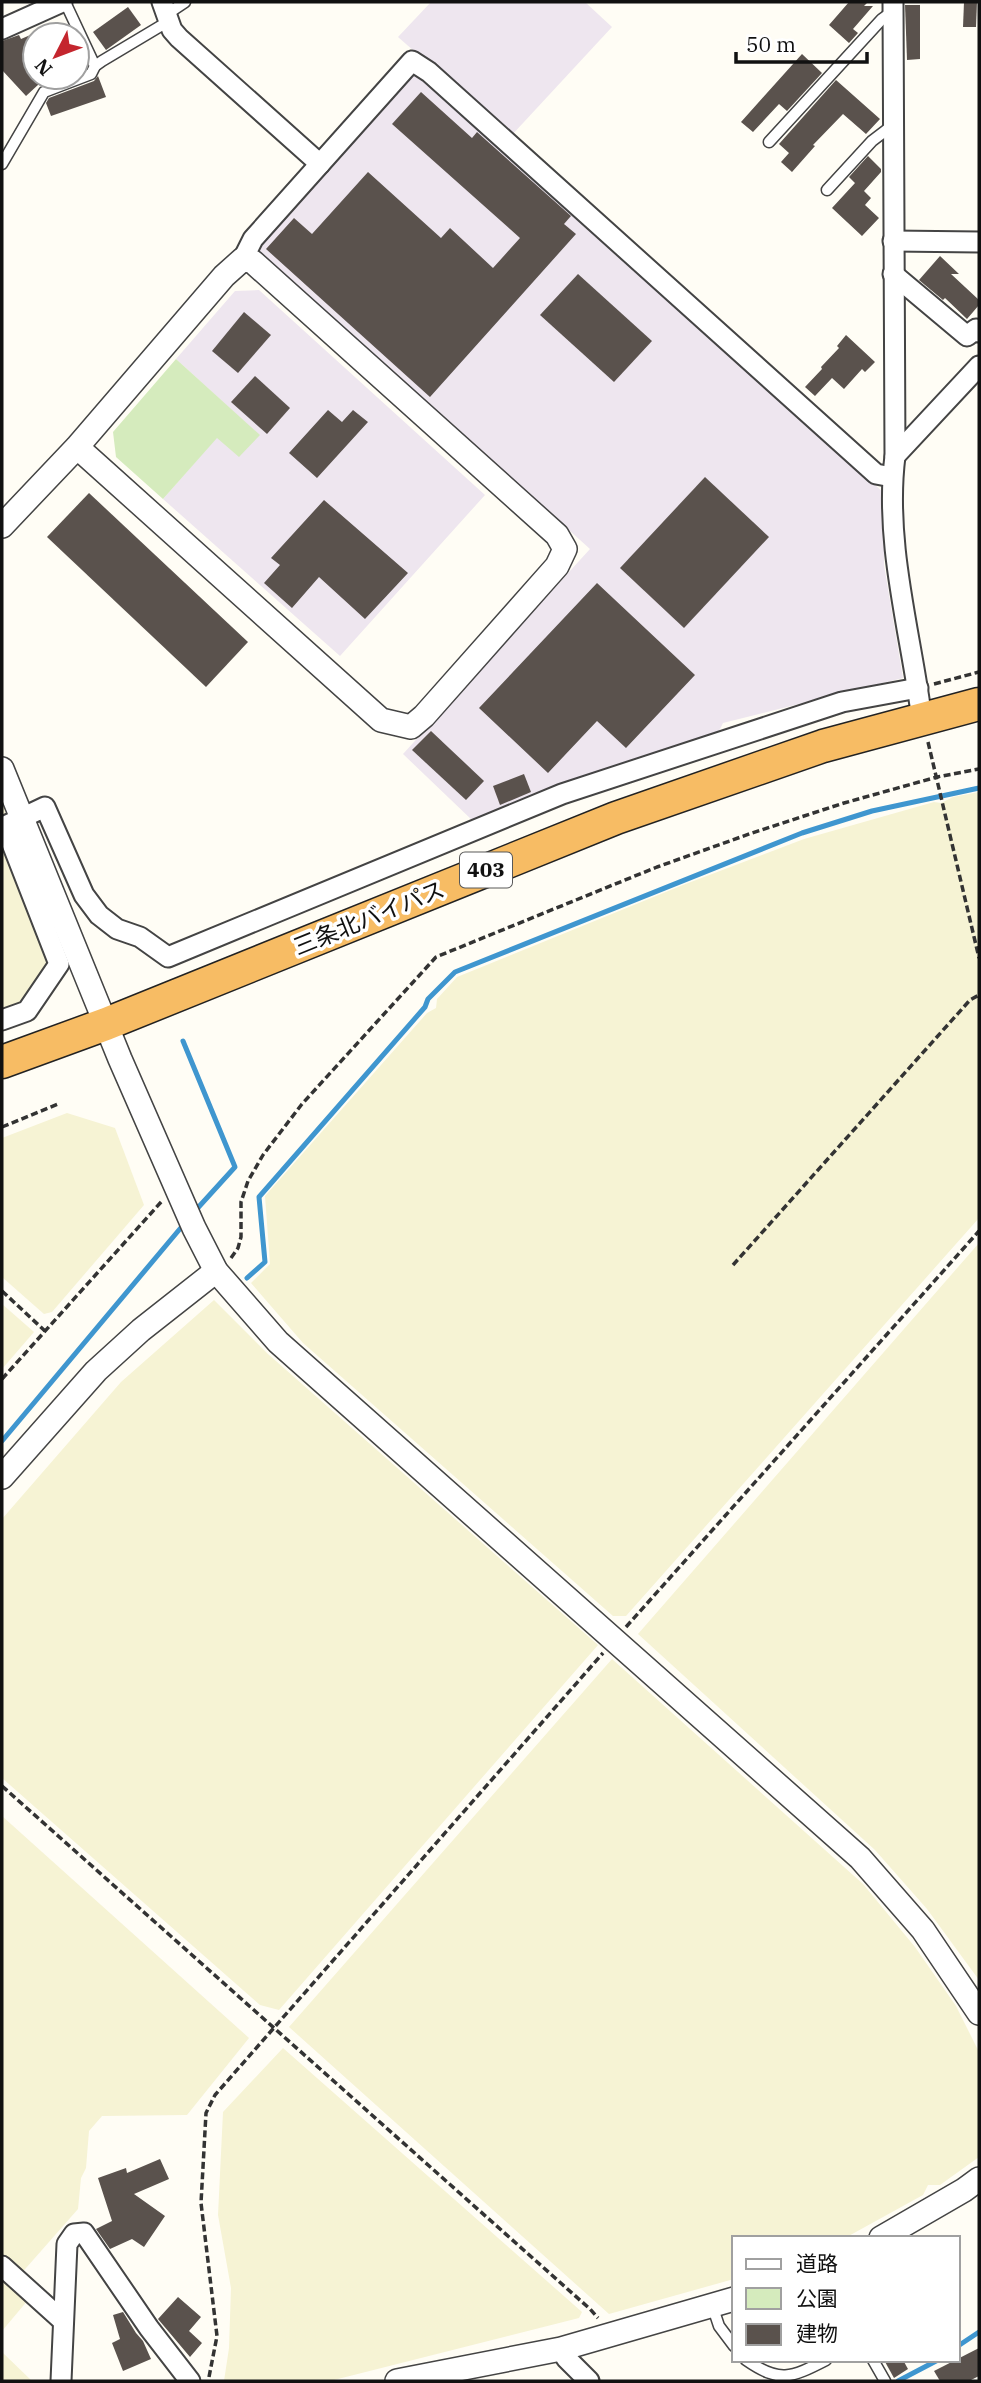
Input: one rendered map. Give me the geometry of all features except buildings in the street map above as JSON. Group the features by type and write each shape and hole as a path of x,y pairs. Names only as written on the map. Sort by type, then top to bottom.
{"highway":[{"name":"三条北バイパス","path":"2,1062 106,1024 616,818 824,746 979,704"}],"street":[{"path":"2,29 63,2"},
{"path":"893,6 895,456 892,477 896,563 922,720"},
{"path":"166,12 172,30 179,38 320,164"},
{"path":"2,526 77,447 224,276 243,260 253,239 412,61 429,72 876,474 892,477"},
{"path":"893,241 979,242"},
{"path":"77,447 381,720 411,727 424,716 557,566 565,550 557,535 265,272 253,262 243,260"},
{"path":"893,274 967,336 978,329"},
{"path":"895,456 979,366"},
{"path":"2,1020 27,1010 59,964 5,826 45,807 84,895 99,915 117,929 140,937 167,957 562,794 842,702 918,688"},
{"path":"2,769 174,1187 216,1271 278,1342 860,1858 923,1930 979,2013"},
{"path":"2,1477 96,1371 141,1330 216,1271"},
{"path":"884,2236 979,2179"},
{"path":"61,2381 67,2244 74,2234 84,2233 149,2328 190,2381"},
{"path":"2,2266 63,2321"},
{"path":"413,2379 561,2348 732,2299"},
{"path":"561,2348 566,2358 589,2381"}],"lane":[{"path":"63,2 95,66"},
{"path":"2,164 44,92 91,74 95,66 166,12 185,2"},
{"path":"769,142 893,6"},
{"path":"827,190 872,141 893,125"},
{"path":"712,2304 719,2326 732,2343"},
{"path":"748,2362 769,2378 783,2380 822,2362"},
{"path":"874,2362 885,2381"}],"path":[{"path":"918,688 979,672"},
{"path":"922,720 979,958"},
{"path":"216,1271 238,1248 241,1202 248,1181 263,1155 302,1104 436,957 657,867 728,842 844,803 937,777 979,769"},
{"path":"733,1265 970,1000 979,995"},
{"path":"2,1127 58,1104"},
{"path":"2,1379 174,1187"},
{"path":"208,2381 217,2336 201,2203 206,2113 215,2095 615,1639 979,1231"},
{"path":"2,1292 45,1331"},
{"path":"2,1786 275,2026 590,2309 610,2333"}],"shaded area":[{"path":"431,2 585,2 612,27 511,136 398,37"},
{"path":"413,69 884,493 884,565 903,678 723,723 718,733 552,790 473,821 403,754 590,549 256,248"},
{"path":"259,290 485,495 340,656 163,499 217,437 259,435 176,359 235,291"},
{"path":"2,789 5,826 59,964 27,1011 2,1020"},
{"path":"979,792 979,1218 626,1616 613,1616 303,1343 251,1283 270,1264 265,1196 427,1013 436,1008 437,999 457,977 804,839"},
{"path":"67,1113 115,1128 144,1205 52,1312 44,1314 2,1277 2,1138"},
{"path":"979,1243 979,1980 927,1909 875,1850 638,1634"},
{"path":"214,1300 268,1354 598,1645 279,2010 260,2005 2,1778 2,1519 121,1382"},
{"path":"2,1304 34,1332 2,1369"},
{"path":"612,1659 863,1884 915,1947 956,2006 979,2052 979,2157 940,2185 928,2185 923,2195 849,2236 732,2236 732,2280 609,2314 289,2027"},
{"path":"2,1816 249,2038 187,2115 102,2116 89,2131 86,2168 81,2178 78,2209 19,2276 28,2300 2,2331"},
{"path":"283,2048 582,2312 579,2318 330,2381 224,2381 229,2348 231,2288 218,2215 223,2112"},
{"path":"2,2352 32,2381 2,2381"}],"green space":[{"path":"176,359 260,435 239,457 217,438 163,499 116,457 113,432"}],"waterway":[{"path":"247,1278 265,1262 259,1197 425,1007 428,999 455,972 802,833 872,811 979,788"},
{"path":"183,1041 235,1167 195,1211"},
{"path":"2,1441 184,1224"},
{"path":"960,2345 979,2332"},
{"path":"898,2381 934,2362"}]}
